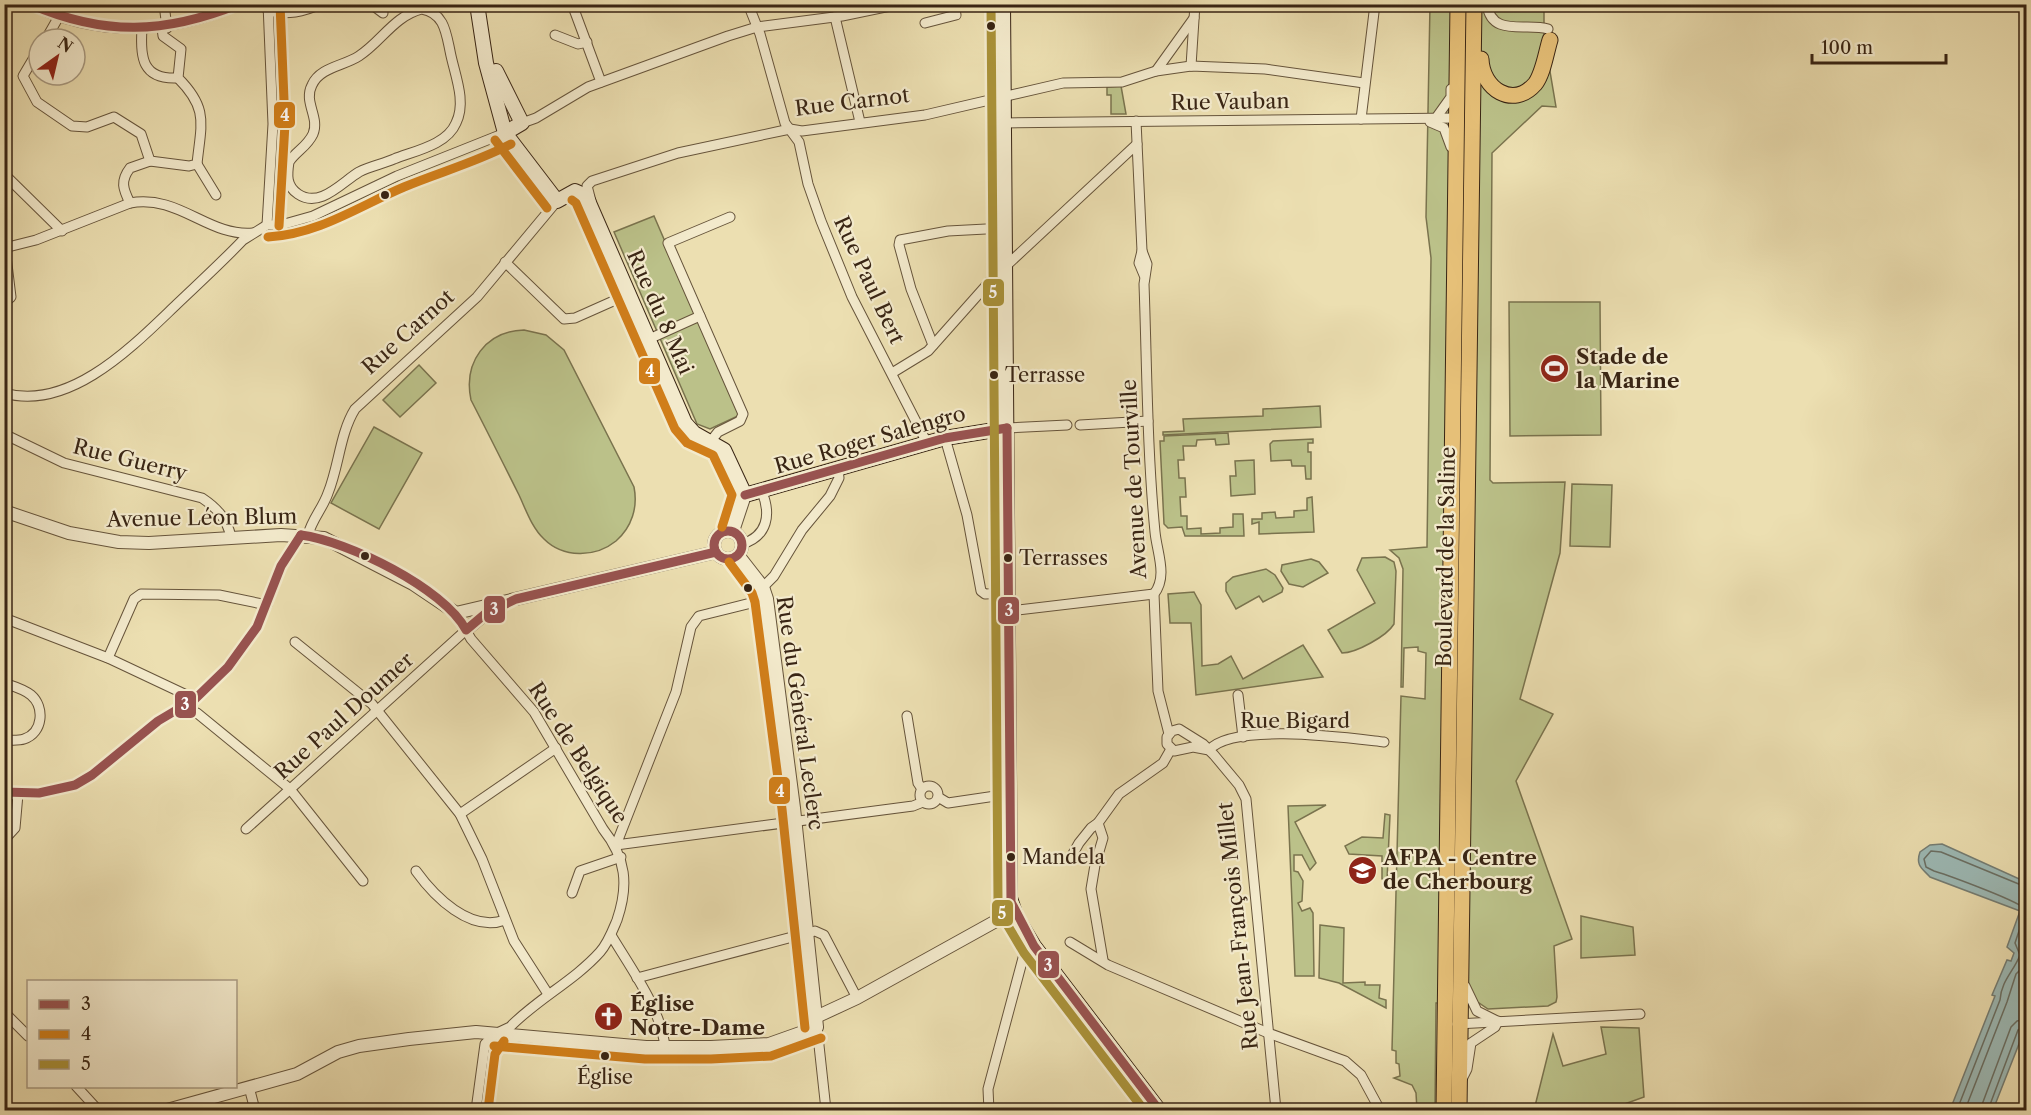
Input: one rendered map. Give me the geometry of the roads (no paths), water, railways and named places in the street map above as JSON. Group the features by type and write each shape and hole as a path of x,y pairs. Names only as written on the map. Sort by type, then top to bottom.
{"main road":[{"path":"477,4 483,42 505,133 557,201"},
{"path":"1003,4 1010,593 1010,891 1014,910 1034,946 1159,1110"},
{"name":"Boulevard de la Saline","path":"1444,1110 1461,972 1474,4"},
{"path":"1480,4 1482,72 1487,83 1496,90 1517,94 1532,87 1537,81 1549,35"},
{"name":"Boulevard de la Saline","path":"1458,10 1453,1024 1460,1084 1459,1110"},
{"path":"483,42 522,123 505,133"},
{"name":"Rue du 8 Mai","path":"580,191 590,204 688,426 694,433 711,441 727,453 745,495"},
{"name":"Rue Carnot","path":"557,201 567,194 580,191"},
{"name":"Rue Roger Salengro","path":"745,495 762,492 927,442 1007,428"}],"street":[{"path":"29,4 60,17 100,27 142,29 164,28 202,20 240,4"},
{"path":"54,27 66,4"},
{"path":"164,4 163,36 178,46 182,54 178,78"},
{"path":"267,225 272,160 272,87 268,8 283,14 304,12 321,4"},
{"path":"371,4 383,13"},
{"path":"572,4 601,82"},
{"name":"Rue Paul Bert","path":"748,4 785,123 800,142 808,183 852,297 927,442"},
{"path":"522,123 536,118 576,93 601,82 757,27 835,17 900,4"},
{"path":"925,23 956,15 954,4"},
{"path":"1191,66 1195,4"},
{"path":"1361,119 1375,4"},
{"path":"1487,4 1491,18 1504,26 1549,35"},
{"path":"272,160 289,162 308,144 315,128 308,101 315,80 327,70 357,57 386,30 417,10 429,10 440,18 445,27 460,99 457,123 450,132 435,143 360,172 328,194 316,198 302,197 290,187 289,162"},
{"path":"1436,118 1452,94 1451,55 1458,10"},
{"path":"835,17 860,122"},
{"path":"1156,72 1194,18"},
{"path":"142,29 142,61 158,75 178,78 202,110 197,164 216,195"},
{"path":"555,35 578,44 587,42"},
{"name":"Rue Carnot","path":"590,204 592,199 587,186 597,180 678,153 790,129 802,131 938,112 1004,95 1063,84 1122,82 1156,72 1191,66 1265,69 1364,83"},
{"path":"27,69 23,76 27,83"},
{"path":"29,87 37,102 72,126 87,127 110,118 118,118 141,134 150,161"},
{"path":"1419,118 1441,125 1450,141 1450,230 1455,266"},
{"name":"Rue Vauban","path":"1004,123 1457,118"},
{"name":"Avenue de Tourville","path":"1136,122 1142,252 1139,263 1144,275 1148,421 1155,536 1160,561 1160,583 1154,594 1158,691 1166,714 1169,734"},
{"path":"4,393 42,396 76,383 114,361 253,233 267,225 281,225 313,216 397,176 505,133"},
{"path":"892,373 924,355 1006,266 1137,144"},
{"path":"130,203 122,186 125,174 134,165 150,161 189,166 197,164"},
{"path":"4,174 62,231"},
{"path":"4,303 11,297 7,283 5,248 62,231 130,203 143,201 166,204 228,231 253,233"},
{"name":"Rue Carnot","path":"4,792 18,794 58,790 75,785 92,775 158,721 195,699 243,648 258,627 281,566 305,535 327,495 348,423 356,409 477,297 557,201"},
{"path":"711,441 718,432 740,421 743,414 668,243 730,217"},
{"path":"933,345 911,289 899,245 900,240 948,231 1005,228"},
{"path":"505,262 564,319 575,318 629,294"},
{"path":"649,339 700,316"},
{"path":"1080,425 1148,421"},
{"path":"1007,428 1067,425"},
{"name":"Rue Guerry","path":"4,434 64,463 202,498 220,512 227,523 231,537"},
{"path":"945,438 967,515 981,591 985,594 1010,593"},
{"path":"763,587 774,576 802,530 830,496 839,478 838,469"},
{"path":"456,613 716,552 726,559 757,537 768,514 762,492"},
{"path":"733,531 745,495"},
{"name":"Avenue Léon Blum","path":"4,511 90,539 149,543 305,535 332,540 429,593 456,613"},
{"path":"716,552 716,538 723,531 733,531 739,536 740,549"},
{"name":"Rue du Général Leclerc","path":"740,549 763,587 767,600 796,822 816,1022"},
{"path":"108,658 134,599 141,594 219,595 267,605"},
{"path":"1010,611 1154,594"},
{"path":"466,630 485,614 516,599"},
{"path":"767,600 699,616 691,627 676,692 616,845 914,806 923,802 932,804 938,797"},
{"name":"Rue de Belgique","path":"456,613 466,630 534,712 603,829 616,845 626,882 611,935"},
{"path":"4,618 108,658 195,699"},
{"name":"Rue Paul Doumer","path":"246,829 466,630"},
{"path":"295,642 376,709 460,814 482,859 514,941 548,994"},
{"path":"4,683 33,697 40,709 40,717 34,732 26,739 4,740"},
{"path":"1238,695 1243,736"},
{"path":"197,713 290,789 363,881"},
{"name":"Avenue de Tourville","path":"1166,714 1179,729"},
{"path":"907,716 918,783 922,789 920,798 923,802"},
{"path":"1172,749 1167,740 1169,734 1179,729 1188,737 1187,746 1183,750"},
{"name":"Rue Bigard","path":"1209,750 1218,742 1243,736 1318,735 1384,742"},
{"name":"Rue Jean-François Millet","path":"1188,737 1203,744 1209,750 1239,785 1248,807 1276,1110"},
{"path":"1172,749 1183,750 1193,747 1209,750"},
{"path":"460,814 556,748"},
{"path":"1070,859 1091,828 1098,824 1119,794 1163,763 1172,749"},
{"path":"922,789 933,787 938,797 948,802 1009,794"},
{"path":"4,840 15,828 18,794"},
{"path":"1098,824 1103,838 1091,889 1102,960"},
{"name":"Rue de Belgique","path":"572,893 580,871 621,857"},
{"path":"416,871 434,896 446,905 477,919 505,920"},
{"path":"167,1110 297,1074 339,1052 359,1046 468,1032 665,1048 769,1044 816,1022 1014,910"},
{"path":"637,978 815,931 824,935 857,998"},
{"path":"476,1110 483,1049 495,1034 510,1027 598,954 611,935 637,978 661,1029 665,1048"},
{"path":"1070,942 1108,965 1268,1033 1351,1065 1361,1075 1380,1110"},
{"path":"988,1110 988,1089 1023,958 1034,946"},
{"path":"1461,972 1468,998 1477,1011 1498,1021"},
{"path":"1453,1024 1640,1014"},
{"path":"6,1018 27,1035"},
{"path":"1460,1084 1467,1069 1471,1043 1495,1027 1498,1021"},
{"path":"816,1022 826,1110"},
{"path":"249,1087 255,1110"},
{"path":"78,1088 98,1110"}],"water":[{"path":"1942,844 2026,882 2026,1026 1993,1110 1950,1110 1995,996 1992,995 2007,960 2011,961 2014,953 2007,947 2020,911 1930,877 1919,864 1920,852 1930,845"}],"place":[{"name":"Stade de la Marine","path":"1555,369"},
{"name":"Terrasse","path":"994,375"},
{"name":"Terrasses","path":"1008,558"},
{"name":"Mandela","path":"1011,857"},
{"name":"AFPA - Centre de Cherbourg","path":"1362,870"},
{"name":"Église Notre-Dame","path":"609,1016"},
{"name":"Église","path":"605,1056"}]}
